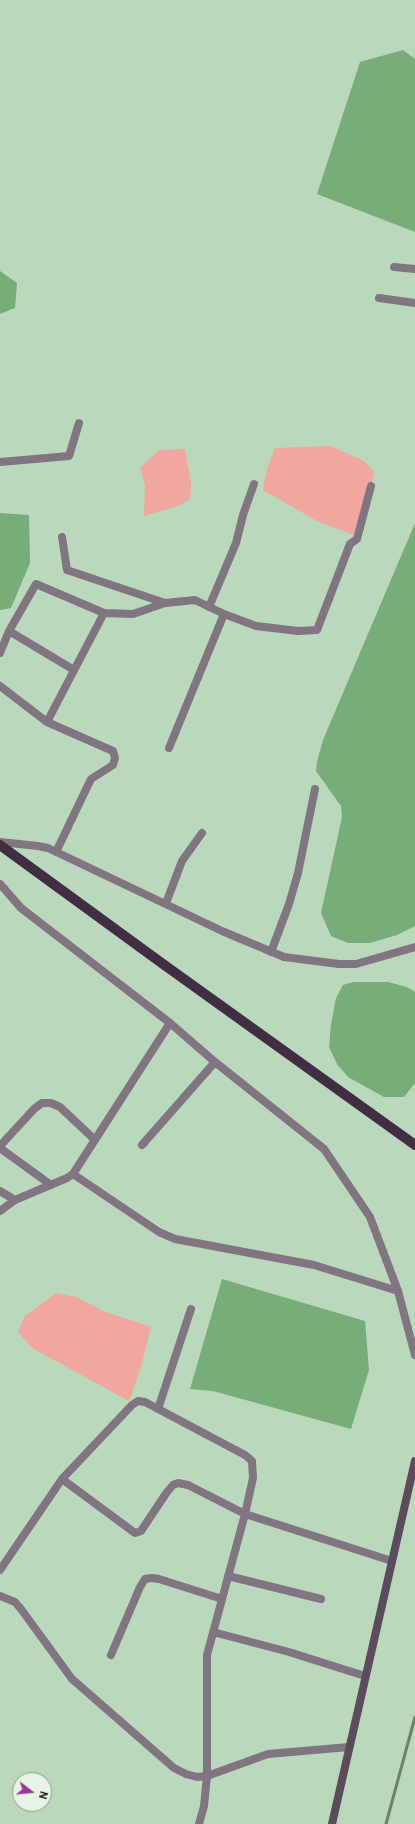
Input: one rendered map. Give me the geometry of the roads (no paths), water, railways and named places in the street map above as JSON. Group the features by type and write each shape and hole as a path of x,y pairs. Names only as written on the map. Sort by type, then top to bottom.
{"main road":[{"path":"0,845 415,1145"},
{"path":"332,1824 415,1461"}],"street":[{"path":"394,267 415,269"},
{"path":"379,298 415,303"},
{"path":"0,462 69,456 79,423"},
{"path":"209,607 236,543 243,515 254,484"},
{"path":"0,653 9,631 36,584 104,613 133,614 165,603 196,600 224,614 256,626 298,631 317,630 350,544 357,539 371,486"},
{"path":"62,537 67,570 165,603"},
{"path":"47,722 104,613"},
{"path":"170,748 224,614"},
{"path":"9,631 74,670"},
{"path":"0,686 47,722 113,751 116,758 113,765 91,779 56,852"},
{"path":"271,952 289,904 298,873 316,790"},
{"path":"166,903 182,861 202,833"},
{"path":"0,842 38,846 56,852 284,957 339,964 356,964 415,947"},
{"path":"0,884 21,908 170,1023 215,1062 324,1149 370,1217 411,1321 415,1355"},
{"path":"0,1211 15,1200 73,1174 170,1023"},
{"path":"142,1145 215,1062"},
{"path":"51,1185 0,1147 34,1109 42,1103 51,1103 60,1107 95,1140"},
{"path":"73,1174 159,1232 171,1238 314,1265 398,1291"},
{"path":"0,1191 15,1200"},
{"path":"158,1408 191,1309"},
{"path":"0,1570 62,1479 132,1405 138,1401 145,1402 158,1408 245,1455 252,1461 253,1478 245,1514 213,1632 207,1663 207,1776 204,1806 199,1824"},
{"path":"62,1479 135,1532 141,1531 167,1492 173,1485 178,1483 188,1485 245,1514 392,1561"},
{"path":"228,1576 321,1599"},
{"path":"111,1655 140,1586 145,1579 160,1579 222,1599"},
{"path":"0,1596 15,1602 72,1679 174,1768 186,1774 197,1777 207,1776 268,1754 349,1747"},
{"path":"213,1632 289,1652 366,1676"}],"railway":[{"path":"386,1824 415,1717"}]}
